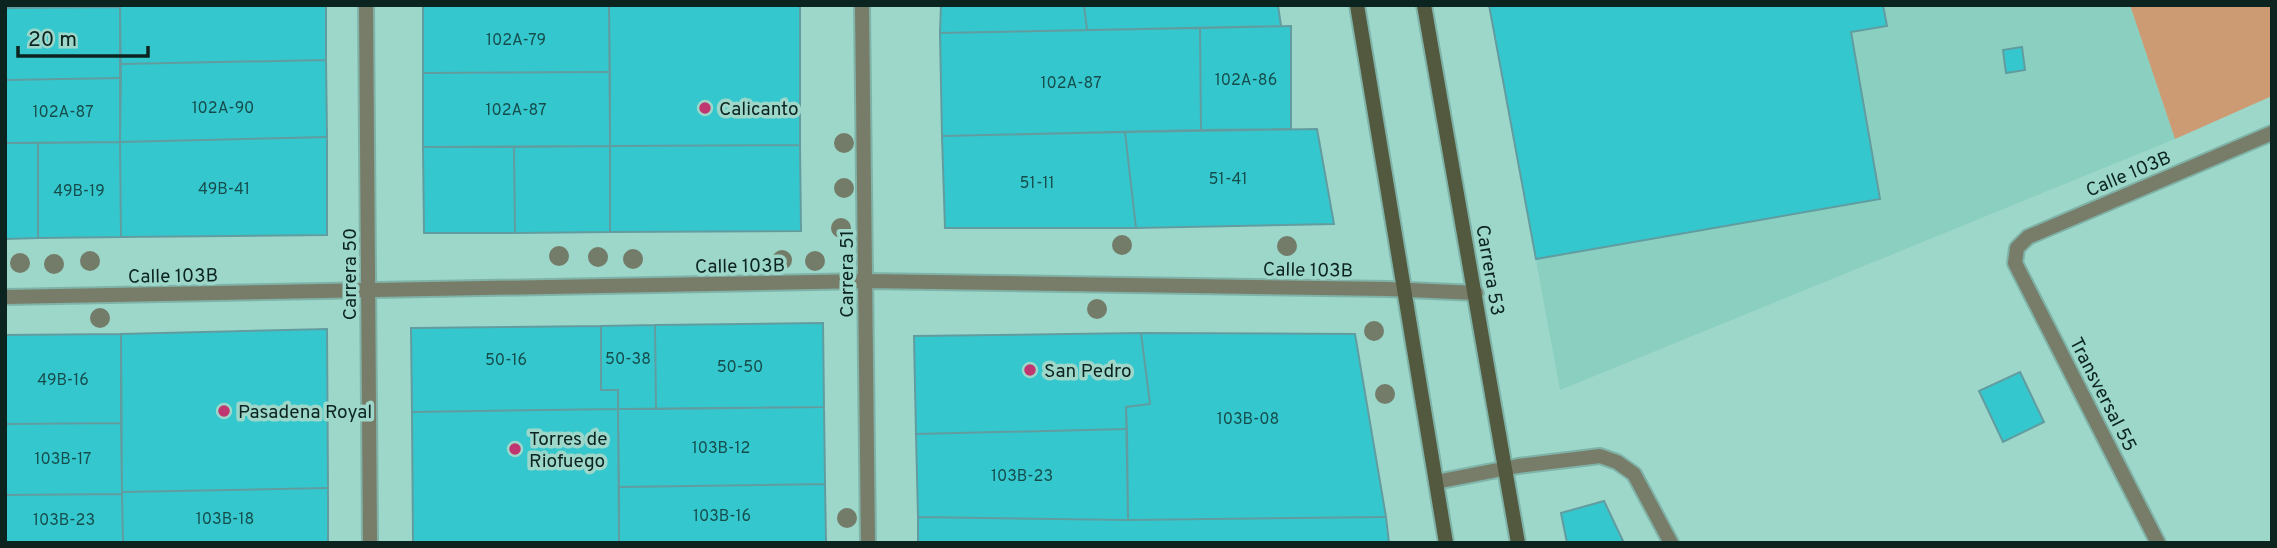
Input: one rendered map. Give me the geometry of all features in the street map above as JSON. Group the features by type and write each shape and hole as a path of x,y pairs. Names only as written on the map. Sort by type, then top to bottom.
{"main road":[{"path":"1357,5 1446,543"},
{"name":"Carrera 53","path":"1424,5 1518,543"}],"street":[{"name":"Carrera 50","path":"366,5 370,543"},
{"name":"Carrera 51","path":"862,5 868,543"},
{"name":"Calle 103B","path":"2015,262 2017,248 2028,237 2272,133"},
{"name":"Transversal 55","path":"2015,262 2158,543"},
{"name":"Calle 103B","path":"5,297 866,281 1476,293"},
{"path":"1436,482 1506,468 1600,456 1617,462 1634,474 1671,543"}],"shaded area":[{"path":"1489,5 2130,5 2175,139 1560,390"},
{"path":"2130,5 2272,5 2272,96 2175,139"}],"building":[{"path":"5,5 120,5 120,7 5,8"},
{"path":"120,5 326,5 326,60 120,64"},
{"path":"423,5 609,5 610,72 423,73"},
{"name":"Calicanto","path":"609,5 800,5 800,145 610,146"},
{"path":"941,5 1084,5 1087,30 940,33"},
{"path":"1084,5 1278,5 1281,26 1087,30"},
{"path":"1489,5 1883,5 1887,26 1851,32 1880,199 1536,259"},
{"path":"120,7 121,78 5,80 5,8"},
{"path":"1291,26 1291,129 1201,130 1200,28"},
{"path":"1200,28 1201,130 942,136 940,33"},
{"path":"2022,47 2025,70 2006,73 2003,50"},
{"path":"326,60 327,137 120,142 120,64"},
{"path":"610,72 610,146 423,147 423,73"},
{"path":"121,78 120,142 5,143 5,80"},
{"path":"1317,129 1334,224 1136,228 1125,132"},
{"path":"1125,132 1136,228 945,228 942,136"},
{"path":"327,137 327,235 121,237 120,142"},
{"path":"120,142 121,237 38,238 38,143"},
{"path":"5,143 38,143 38,238 5,239"},
{"path":"800,145 801,231 610,232 610,146"},
{"path":"610,146 610,232 515,233 514,147"},
{"path":"423,147 514,147 515,233 424,233"},
{"path":"823,323 824,407 656,409 655,325"},
{"path":"655,325 656,409 618,409 618,390 601,390 601,326"},
{"path":"601,326 601,390 618,390 618,409 412,412 411,328"},
{"name":"Pasadena Royal","path":"327,329 328,488 122,492 121,334"},
{"path":"1141,333 1355,334 1386,517 1128,520 1126,407 1150,404"},
{"name":"San Pedro","path":"1141,333 1150,404 1126,407 1127,429 916,434 914,336"},
{"path":"121,334 121,423 5,424 5,335"},
{"path":"2020,372 2044,422 2003,442 1979,391"},
{"path":"824,407 825,484 619,487 618,409"},
{"name":"Torres de Riofuego","path":"618,409 619,543 413,543 412,412"},
{"path":"121,423 122,494 5,495 5,424"},
{"path":"1127,429 1128,520 918,517 916,434"},
{"path":"825,484 826,543 619,543 619,487"},
{"path":"328,488 328,543 123,543 122,492"},
{"path":"122,494 123,543 5,543 5,495"},
{"path":"1604,501 1624,543 1567,543 1561,513"},
{"path":"918,517 1128,520 1386,517 1389,543 918,543"}],"place":[{"name":"Calicanto","path":"705,108"},
{"name":"San Pedro","path":"1030,370"},
{"name":"Pasadena Royal","path":"224,411"},
{"name":"Torres de Riofuego","path":"515,449"}]}
